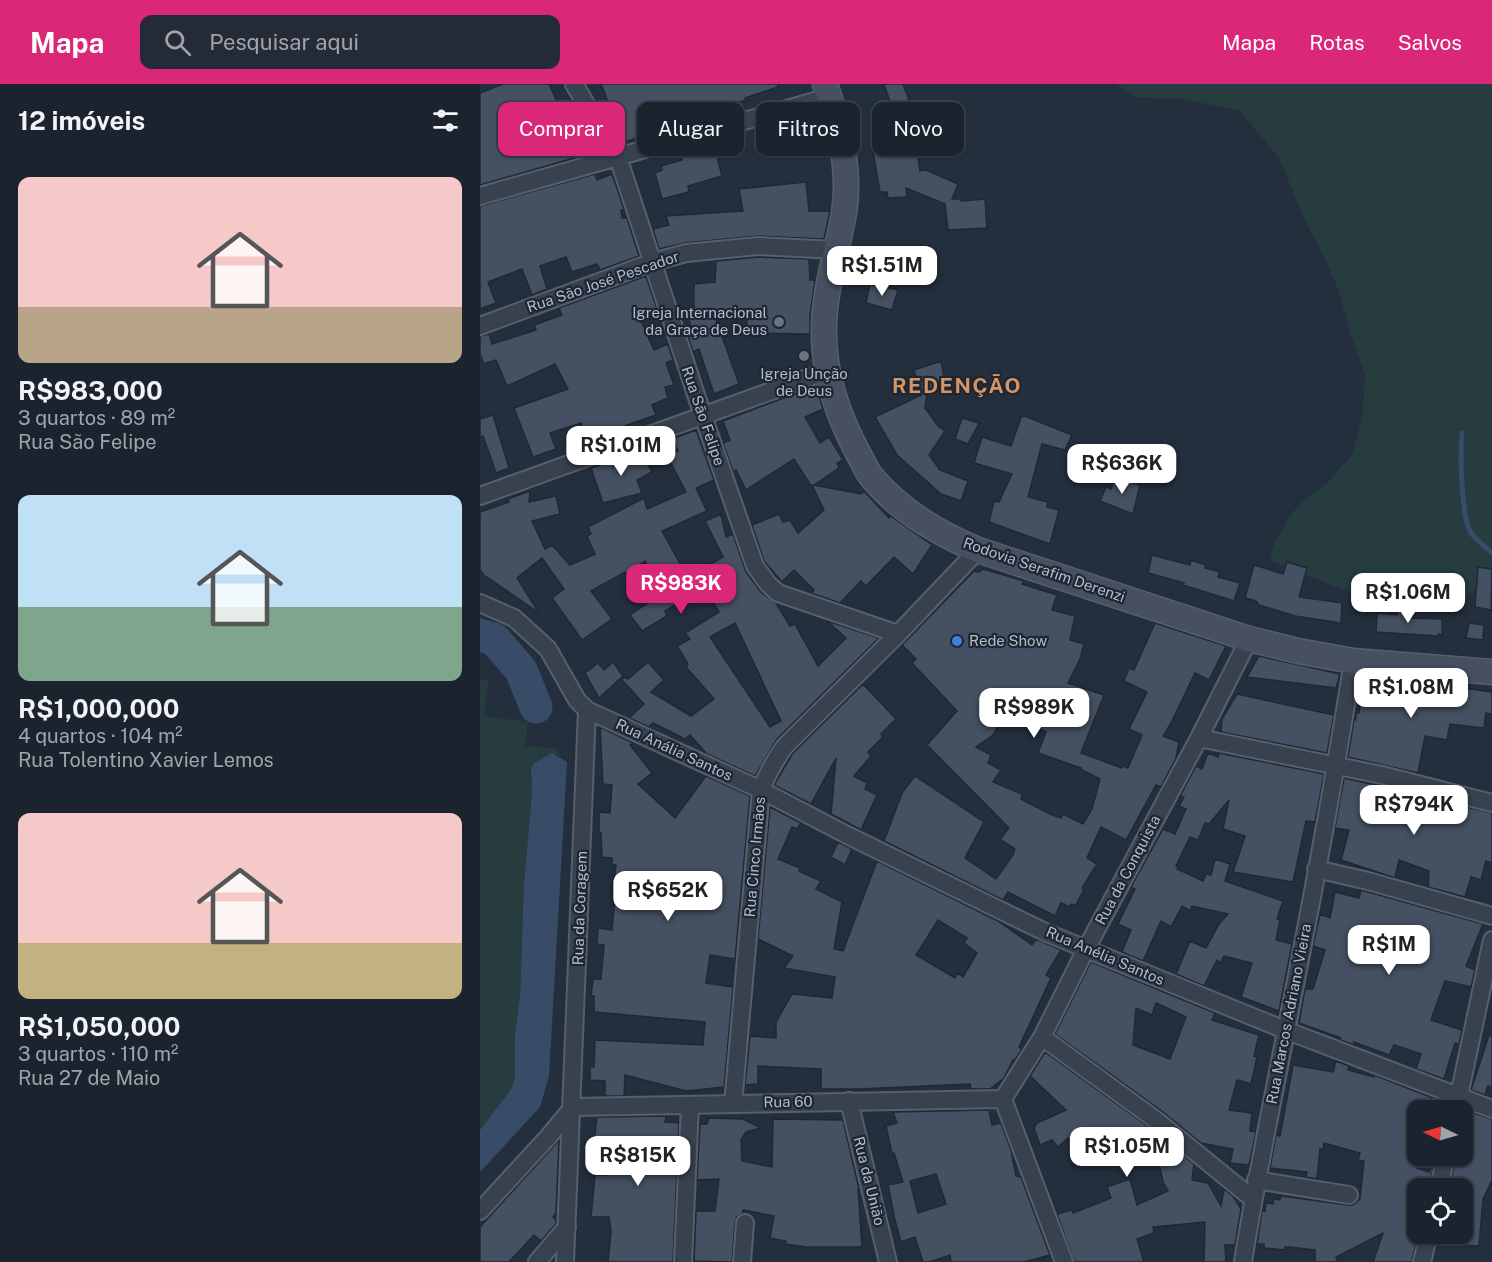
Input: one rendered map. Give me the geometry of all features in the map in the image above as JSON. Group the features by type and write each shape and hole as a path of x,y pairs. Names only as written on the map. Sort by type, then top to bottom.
{"main road":[{"name":"Rodovia Serafim Derenzi","path":"827,90 841,137 846,170 844,211 826,299 824,334 827,371 833,396 850,439 870,474 905,509 936,530 978,550 1249,639 1353,661 1492,672"}],"street":[{"name":"Rua São Felipe","path":"574,84 618,157 755,566 778,593 898,634"},
{"path":"480,196 618,157 827,90"},
{"name":"Rua São José Pescador","path":"480,326 653,262 686,253 758,246 836,250"},
{"path":"480,496 827,371"},
{"name":"Rua Cinco Irmãos","path":"732,1104 761,790 773,763 785,746 898,634 978,550"},
{"path":"480,603 514,618 548,649 577,700 587,710"},
{"name":"Rua da Conquista","path":"1003,1099 1042,1037 1249,639"},
{"name":"Rua Marcos Adriano Vieira","path":"1243,1262 1256,1180 1336,766 1353,661"},
{"name":"Rua Anália Santos","path":"587,710 761,790"},
{"name":"Rua da Coragem","path":"565,1262 573,1107 587,710"},
{"path":"1198,738 1402,780 1492,803"},
{"name":"Rua Anélia Santos","path":"761,790 1047,933 1285,1030 1449,1100"},
{"path":"1316,869 1368,881 1492,916"},
{"path":"1459,1100 1492,940"},
{"path":"1042,1037 1156,1120 1253,1199"},
{"path":"1003,1099 1064,1262"},
{"name":"Rua 60","path":"573,1107 1003,1099"},
{"name":"Rua da União","path":"849,1101 888,1262"},
{"path":"682,1262 690,1105"},
{"path":"1473,1106 1492,1109"},
{"path":"480,1212 573,1107"},
{"path":"1256,1180 1349,1195"},
{"path":"742,1262 744,1223"},
{"path":"537,1262 567,1227"},
{"path":"1422,1262 1426,1244"}],"green space":[{"path":"1116,84 1492,84 1492,581 1451,605 1436,611 1415,613 1392,610 1363,596 1270,560 1273,547 1287,520 1299,505 1328,482 1353,454 1363,411 1365,375 1338,289 1325,258 1305,221 1279,158 1239,110 1180,99 1133,97"},
{"path":"480,679 489,680 484,716 528,722 525,748 530,746 558,749 560,757 552,753 534,763 530,777 532,793 524,883 520,997 515,1036 515,1076 512,1088 480,1130"}],"water":[{"path":"552,753 567,762 549,1076 540,1107 480,1172 480,1130 512,1088 515,1076 515,1036 520,997 524,883 532,794 531,769 534,763"}],"building":[{"path":"503,84 549,84 557,102 498,102 498,156 581,156 480,185 480,93"},
{"path":"601,84 778,84 778,87 739,102 637,102 637,138 627,141 625,138 625,102 608,102"},
{"path":"884,84 903,84 910,102 890,102"},
{"path":"682,156 717,156 722,176 688,186 689,192 662,199 655,173 662,170 661,166 682,160"},
{"path":"874,156 918,156 920,171 926,170 958,184 952,199 961,199 961,201 985,199 987,228 948,230 945,204 906,188 907,197 888,198 887,192 880,192"},
{"path":"595,174 597,180 612,174 624,209 621,210 622,218 627,218 639,256 600,270 597,264 572,272 566,257 540,266 547,289 532,295 522,269 488,282 496,303 480,309 480,206"},
{"path":"806,182 809,211 830,211 824,239 757,236 685,243 659,249 653,229 669,225 666,216 743,211 739,189"},
{"path":"758,257 809,259 810,280 815,280 810,334 747,333 747,314 714,314 739,384 714,394 699,349 693,352 688,336 693,333 688,317 694,317 694,284 715,282 716,261"},
{"path":"646,276 658,312 640,319 654,350 668,344 673,360 666,363 674,385 665,387 668,398 652,405 656,415 587,439 581,423 550,433 556,449 533,457 514,408 568,389 555,364 507,386 496,360 484,364 480,355 480,336 489,334 492,344 536,330 534,325 562,315 559,308"},
{"path":"870,284 898,290 892,310 866,303"},
{"path":"941,361 946,386 927,393 925,408 938,426 945,431 929,455 940,470 968,481 961,501 941,494 897,455 875,417 921,395 914,370"},
{"path":"816,386 823,409 805,417 820,443 829,437 843,460 837,463 839,468 814,485 861,494 864,491 889,518 891,516 932,545 913,574 894,557 866,586 861,581 840,603 811,593 814,590 794,570 782,582 764,561 752,525 779,514 783,522 790,520 798,533 824,510 812,485 794,459 746,490 736,470 733,471 723,443 730,440 723,421"},
{"path":"493,415 509,468 496,473 483,436 480,437 480,419"},
{"path":"1022,415 1072,435 1065,450 1042,444 1028,497 1048,502 1047,507 1059,510 1050,544 989,522 994,501 999,502 1012,474 974,463 982,437 1011,446"},
{"path":"962,418 979,423 968,444 955,439"},
{"path":"696,430 714,480 696,488 707,511 662,531 688,578 723,557 705,521 721,514 726,537 733,534 746,572 761,592 776,603 790,626 795,624 818,666 846,638 827,621 879,638 777,739 755,776 707,754 690,735 685,739 653,723 649,727 629,718 644,704 622,680 624,677 628,679 648,662 664,680 651,692 691,716 714,699 686,667 688,664 677,646 690,639 685,633 719,612 704,588 665,611 667,616 642,631 630,615 661,594 645,561 626,574 625,572 591,591 612,619 582,640 552,598 564,589 542,558 517,578 539,613 480,570 480,512 509,502 508,499 530,491 529,502 556,496 560,514 532,521 545,549 552,545 570,565 595,554 587,536 591,534 588,527 644,498 647,509 686,492 667,456 678,451 672,439","holes":["735,623 781,721 770,727 710,637"]},
{"path":"640,450 652,472 637,480 642,493 603,503 591,468"},
{"path":"1115,476 1140,485 1133,514 1100,501 1106,487 1111,489"},
{"path":"1152,555 1190,565 1191,560 1206,565 1205,568 1220,572 1218,577 1240,583 1234,601 1148,573"},
{"path":"1287,562 1307,568 1299,597 1342,603 1341,623 1295,616 1259,605 1256,601 1245,598 1254,565 1283,574"},
{"path":"1478,567 1492,569 1491,610 1475,607"},
{"path":"983,569 1024,581 1022,584 1057,595 1052,610 1075,616 1070,640 1084,644 1080,659 1068,683 1104,695 1081,753 1122,768 1123,766 1128,768 1142,735 1129,729 1147,692 1124,681 1129,668 1134,670 1155,623 1226,646 1209,680 1195,673 1163,736 1179,742 1176,758 1161,787 1156,785 1126,840 1101,827 1087,858 1097,864 1082,888 1084,889 1076,905 1071,904 1070,907 1061,903 1055,916 1008,892 1003,900 884,841 902,793 915,776 984,822 965,858 996,879 1013,855 1015,849 1000,839 1009,828 927,745 957,711 912,663 916,659 902,645 974,571 979,572","holes":["1005,715 1046,732 1038,753 1081,768 1100,779 1092,809 1083,824 1063,814 1061,818 1050,814 1021,799 1022,794 993,782 1001,770 988,763 991,755 976,747 993,735"]},
{"path":"1399,597 1409,618 1442,619 1442,635 1376,632 1377,613 1397,615"},
{"path":"1469,623 1484,625 1483,640 1466,638"},
{"path":"1259,656 1340,674 1336,688 1247,677"},
{"path":"613,662 623,676 599,698 585,673 598,663 604,670"},
{"path":"1365,676 1435,682 1434,684 1492,692 1492,714 1486,713 1484,728 1450,724 1447,740 1425,736 1418,773 1348,757"},
{"path":"863,684 896,719 881,734 883,737 868,752 871,756 854,776 867,783 865,789 877,795 861,830 831,814 836,758 811,804 774,785 793,753"},
{"path":"1237,694 1334,715 1327,753 1221,732 1222,719"},
{"path":"600,727 633,743 630,745 652,773 638,784 675,818 706,776 750,796 735,959 710,955 706,983 733,987 724,1087 686,1091 625,1075 624,1096 605,1096 605,1081 590,1080 590,1066 594,1067 595,1040 703,1045 705,1022 594,1012 594,996 591,996 593,979 601,979 604,945 597,944 598,928 612,930 615,896 612,895 616,865 612,865 612,858 602,857 601,833 599,832 599,812 610,813 612,785 603,784"},
{"path":"1208,753 1218,757 1219,753 1324,774 1315,822 1306,821 1293,882 1233,872 1245,836 1223,829 1229,800 1209,824 1205,823 1198,840 1190,837 1176,866 1177,869 1203,881 1206,874 1211,875 1215,859 1230,864 1225,881 1283,901 1277,919 1280,920 1276,940 1292,944 1279,1011 1241,997 1252,963 1224,956 1220,963 1217,960 1204,986 1176,974 1190,941 1206,948 1219,924 1228,914 1192,906 1190,911 1182,906 1171,927 1161,921 1143,961 1122,952 1131,930 1118,924 1135,889 1131,887 1163,829 1175,834 1186,809 1179,806 1184,797 1180,796 1196,766 1202,769"},
{"path":"1344,778 1420,795 1418,804 1456,814 1458,805 1492,813 1492,863 1486,861 1481,880 1471,877 1465,897 1428,887 1429,871 1399,860 1395,878 1341,860 1349,830 1335,828"},
{"path":"770,807 801,823 797,829 792,827 778,859 800,868 799,871 821,881 816,889 842,902 834,949 843,951 877,861 998,921 1032,945 1036,939 1061,950 1046,975 1051,978 1019,1047 1022,1049 1013,1060 1004,1078 990,1089 971,1089 970,1084 821,1089 821,1069 758,1066 758,1084 745,1085 750,1036 776,1038 776,1022 792,994 832,998 835,977 784,968 793,956 758,939","holes":["938,920 967,938 964,943 977,953 963,977 958,973 955,978 916,955"]},
{"path":"838,842 852,849 845,865 831,857"},
{"path":"1361,890 1483,924 1466,966 1475,970 1471,987 1445,981 1431,1020 1462,1030 1459,1045 1455,1043 1444,1079 1416,1069 1421,1054 1394,1045 1389,1055 1354,1042 1354,1045 1299,1023 1305,989 1313,989 1325,950 1313,946 1320,914 1330,918 1335,892 1359,898"},
{"path":"1091,962 1215,1013 1212,1020 1259,1035 1251,1084 1237,1080 1229,1110 1252,1113 1250,1131 1256,1132 1249,1165 1230,1163 1233,1149 1201,1143 1163,1112 1055,1034","holes":["1156,1003 1186,1017 1170,1059 1133,1045 1136,1008 1152,1015"]},
{"path":"1489,1035 1492,1036 1492,1087 1488,1086 1485,1095 1471,1090"},
{"path":"1045,1052 1150,1128 1194,1164 1192,1180 1208,1183 1221,1206 1224,1189 1233,1196 1241,1209 1235,1245 1225,1245 1226,1262 1204,1262 1205,1222 1153,1227 1154,1233 1137,1239 1144,1262 1074,1262 1057,1214 1072,1210 1073,1213 1111,1198 1107,1187 1130,1179 1137,1205 1168,1191 1163,1182 1153,1136 1121,1159 1102,1136 1079,1153 1068,1138 1058,1147 1052,1140 1040,1145 1034,1128 1037,1123 1066,1110 1030,1076"},
{"path":"1336,1061 1349,1066 1348,1070 1374,1077 1374,1075 1438,1100 1407,1100 1407,1166 1417,1166 1417,1168 1429,1172 1433,1166 1431,1178 1407,1178 1407,1244 1416,1244 1412,1262 1373,1262 1383,1233 1336,1257 1338,1262 1315,1262 1315,1250 1289,1247 1285,1247 1285,1250 1264,1248 1264,1244 1257,1244 1262,1210 1265,1211 1266,1203 1273,1204 1274,1199 1280,1200 1281,1196 1353,1205 1360,1199 1364,1161 1358,1160 1360,1153 1324,1143 1323,1150 1320,1149 1317,1179 1306,1177 1307,1172 1270,1168 1276,1135 1280,1136 1293,1065 1333,1072"},
{"path":"989,1110 992,1125 1001,1123 1011,1150 1016,1176 1021,1177 1050,1255 1024,1262 951,1262 950,1255 923,1262 915,1237 901,1242 888,1185 903,1182 894,1153 892,1154 886,1126 897,1123 893,1112","holes":["936,1174 946,1204 918,1213 910,1181"]},
{"path":"1473,1113 1492,1119 1492,1180 1483,1199 1479,1246 1462,1245 1473,1244 1473,1178 1452,1178 1454,1166 1473,1166"},
{"path":"666,1116 665,1122 679,1123 673,1262 608,1262 611,1231 609,1217 591,1217 595,1175 607,1175 606,1142 594,1142 597,1117"},
{"path":"709,1118 743,1119 761,1128 746,1132 741,1140 742,1161 772,1167 773,1119 843,1120 859,1189 862,1247 806,1247 786,1244 786,1241 770,1238 774,1216 743,1210 735,1222 732,1262 694,1261 696,1211 715,1211 719,1179 697,1180 700,1124 707,1124"},
{"path":"559,1140 556,1213 553,1217 556,1224 541,1241 534,1235 509,1262 480,1262 480,1227"}],"waterway":[{"path":"1462,433 1462,484 1465,513 1473,536 1492,553"},
{"path":"480,635 494,639 521,670 536,707"}],"place":[{"name":"Igreja Internacional da Graça de Deus","path":"779,322"},
{"name":"Igreja Unção de Deus","path":"804,356"},
{"name":"Rede Show","path":"957,641"}],"district":[{"name":"REDENÇÃO","path":"957,386"}]}
